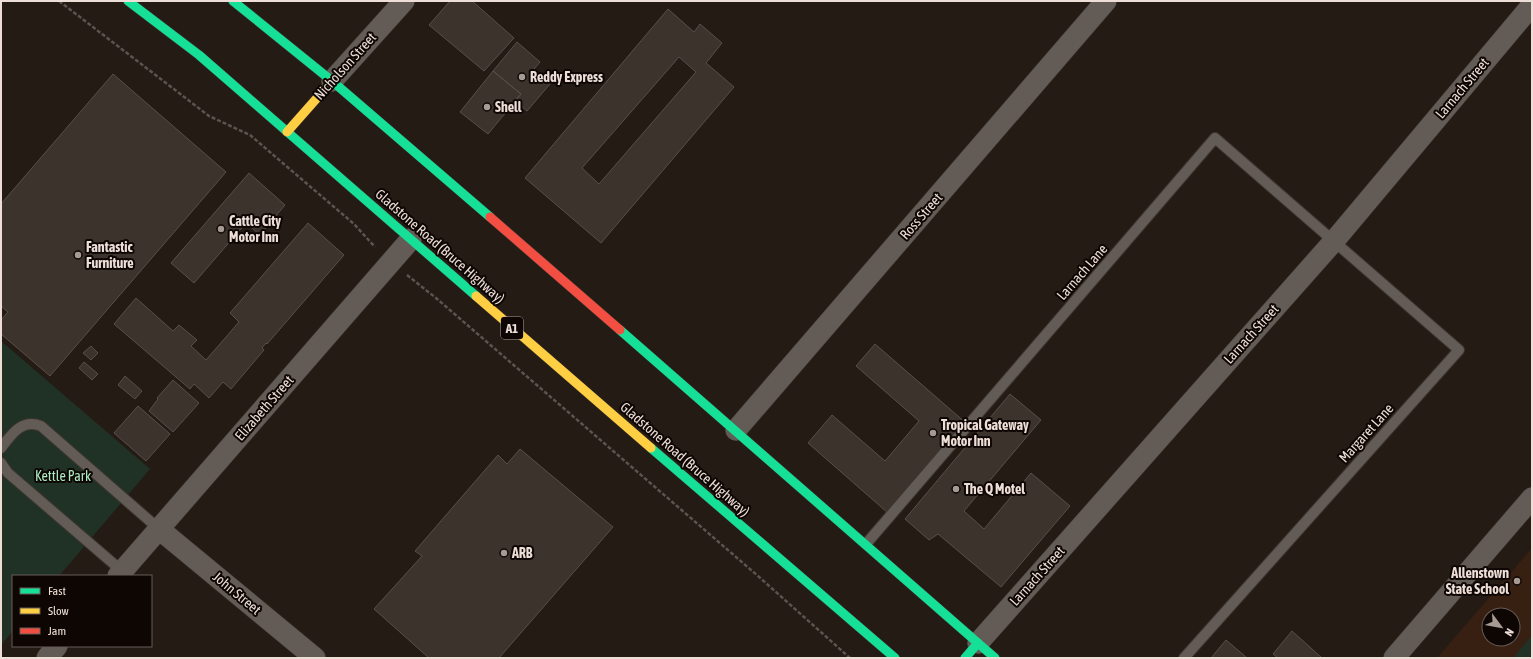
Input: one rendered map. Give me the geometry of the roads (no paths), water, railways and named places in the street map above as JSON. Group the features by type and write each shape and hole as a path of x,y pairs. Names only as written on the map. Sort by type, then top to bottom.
{"highway":[{"name":"Gladstone Road (Bruce Highway)","path":"128,1 199,55 619,421 895,658"},
{"path":"233,1 332,81 866,544 971,650 995,658"},
{"name":"Nicholson Street","path":"287,132 332,81"}],"street":[{"name":"Nicholson Street","path":"332,81 404,1"},
{"name":"Ross Street","path":"736,430 1106,1"},
{"name":"Larnach Street","path":"971,650 1334,241 1532,5"},
{"name":"Elizabeth Street","path":"120,574 411,239"},
{"path":"1394,658 1532,498"},
{"name":"John Street","path":"159,529 315,658"},
{"path":"47,658 56,647"}],"lane":[{"name":"Larnach Lane","path":"866,544 1216,138 1334,241"},
{"name":"Margaret Lane","path":"1184,658 1459,350 1334,241"},
{"path":"1,448 20,427 28,424 41,426 159,529"},
{"path":"1,464 8,473 120,574"}],"place":[{"name":"Reddy Express","path":"522,77"},
{"name":"Shell","path":"487,107"},
{"name":"Cattle City Motor Inn","path":"221,229"},
{"name":"Fantastic Furniture","path":"78,255"},
{"name":"Tropical Gateway Motor Inn","path":"933,433"},
{"name":"The Q Motel","path":"956,489"},
{"name":"ARB","path":"504,553"},
{"name":"Allenstown State School","path":"1517,581"}],"park label":[{"name":"Kettle Park","path":"63,476"}]}
